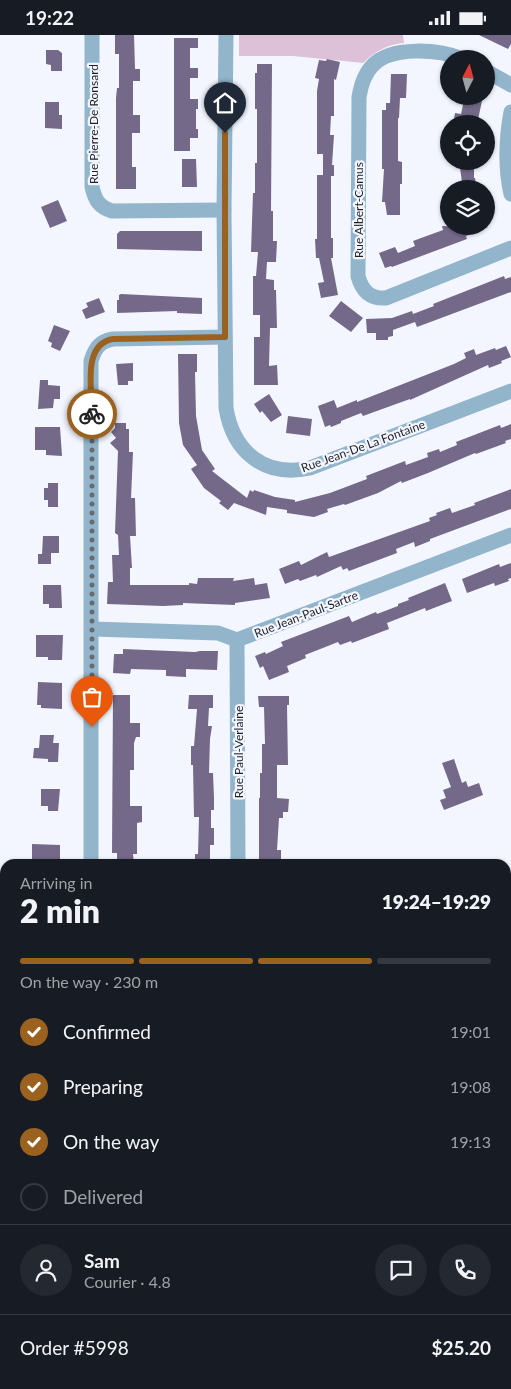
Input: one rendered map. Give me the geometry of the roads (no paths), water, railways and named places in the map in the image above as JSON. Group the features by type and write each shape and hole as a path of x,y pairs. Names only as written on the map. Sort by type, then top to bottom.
{"street":[{"name":"Rue Pierre-De Ronsard","path":"92,35 92,187 98,204 112,211 224,210"},
{"name":"Rue Jean-De La Fontaine","path":"226,35 224,210 226,408 232,434 241,446 248,454 268,466 290,471 310,468 511,391"},
{"name":"Rue Albert-Camus","path":"440,53 420,51 392,54 374,64 366,73 361,84 359,97 358,276 360,284 370,296 378,299 386,298 511,248"},
{"path":"495,76 511,85"},
{"path":"511,113 508,163 511,194"},
{"path":"91,859 91,361 94,352 104,341 113,339 225,337"},
{"name":"Rue Jean-Paul-Sartre","path":"92,629 218,633 237,640 511,535"},
{"name":"Rue Paul-Verlaine","path":"237,640 238,859"}]}
